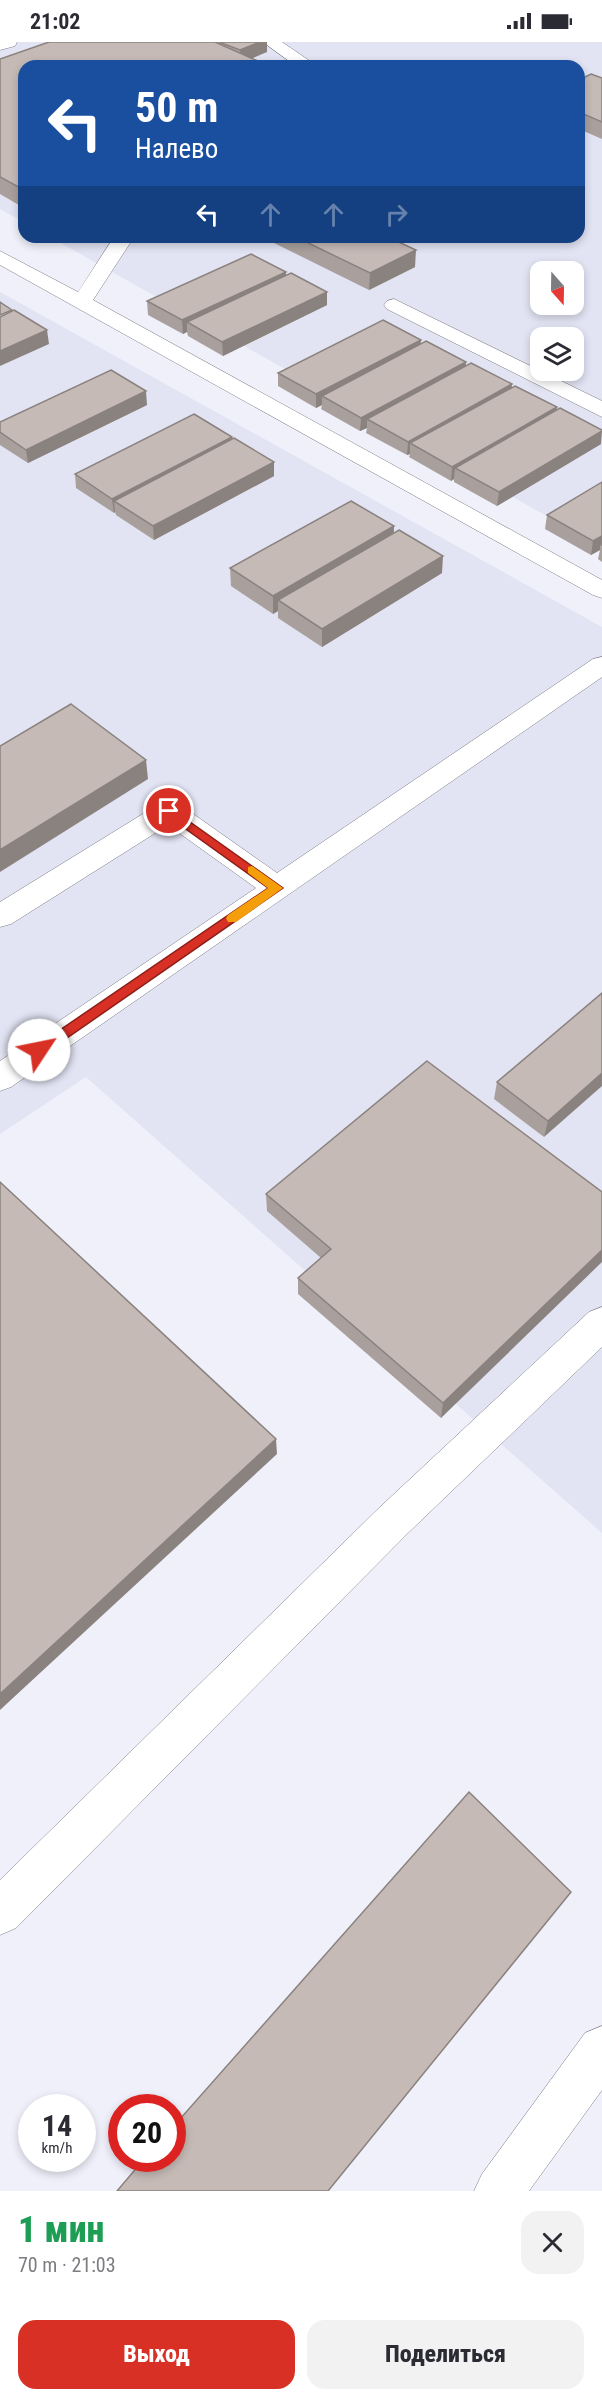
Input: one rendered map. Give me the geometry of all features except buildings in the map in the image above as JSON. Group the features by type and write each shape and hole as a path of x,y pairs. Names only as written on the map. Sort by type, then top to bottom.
{"lane":[{"path":"0,45 9,42"},
{"path":"271,42 299,60"},
{"path":"82,302 120,243"},
{"path":"0,257 602,591"},
{"path":"394,305 602,410"},
{"path":"0,1078 602,665"},
{"path":"0,916 169,811 277,888"},
{"path":"0,1912 393,1521 602,1323"},
{"path":"499,2191 602,2050"}],"shaded area":[{"path":"0,42 602,42 602,547 61,243 585,243 585,60 18,60 18,219 0,209"},
{"path":"0,292 602,627 602,1533 86,1077 0,1134"}],"slow traffic":[{"path":"232,918 277,888 252,870"}],"route":[{"path":"39,1050 277,888 169,811"}]}
